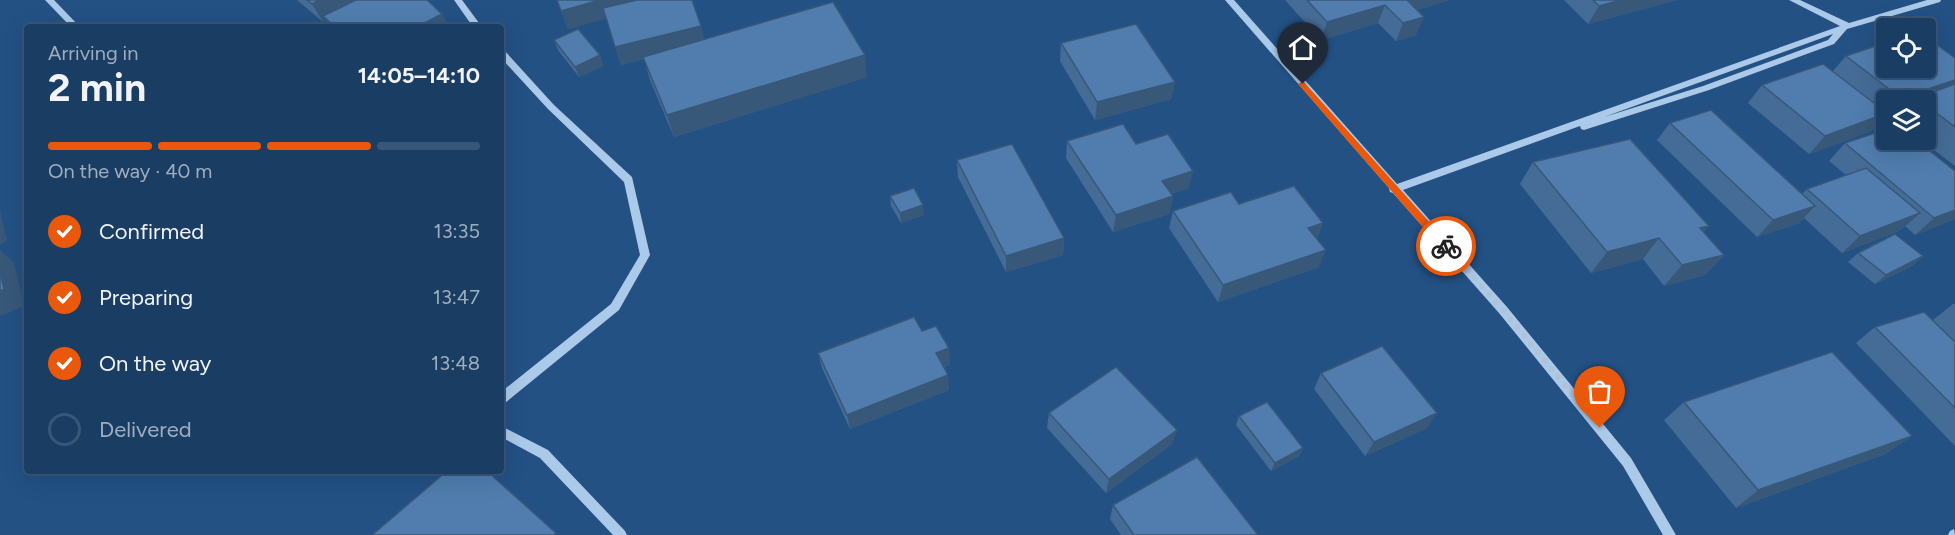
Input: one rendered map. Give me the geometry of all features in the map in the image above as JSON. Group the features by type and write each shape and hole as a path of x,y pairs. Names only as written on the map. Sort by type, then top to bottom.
{"street":[{"path":"50,0 73,24"},
{"path":"458,0 476,24"},
{"path":"1229,0 1503,310 1627,462 1670,535"},
{"path":"1793,0 1848,26"},
{"path":"1394,189 1706,88 1831,42 1848,26 1937,0"},
{"path":"504,55 551,107 629,180 645,255 615,307 504,397"},
{"path":"504,433 544,454 621,535"}],"building":[{"path":"307,0 319,0 312,4"},
{"path":"356,0 427,0 442,14 423,24 332,24 323,16"},
{"path":"557,0 600,0 561,11"},
{"path":"637,0 692,0 701,26 615,47 603,8"},
{"path":"1307,0 1407,0 1424,17 1403,23 1385,5 1327,22"},
{"path":"1593,0 1621,0 1599,6"},
{"path":"833,2 865,55 667,115 643,57"},
{"path":"1136,24 1175,82 1097,102 1061,43"},
{"path":"578,29 600,55 575,67 554,40"},
{"path":"1936,44 1955,58 1955,80 1925,90 1891,90 1846,56 1876,46 1876,78 1936,78"},
{"path":"1823,64 1876,105 1876,117 1825,136 1762,85"},
{"path":"1955,84 1955,127 1936,113 1936,91"},
{"path":"1711,110 1815,206 1773,220 1670,123"},
{"path":"1123,124 1136,144 1168,134 1193,171 1162,181 1173,196 1116,215 1067,141"},
{"path":"1876,133 1876,150 1929,150 1955,171 1955,210 1934,218 1845,143"},
{"path":"1630,139 1709,226 1700,228 1724,255 1682,265 1659,238 1607,252 1533,162"},
{"path":"1012,144 1064,238 1006,256 957,160"},
{"path":"1866,168 1920,213 1860,236 1807,189"},
{"path":"1294,186 1323,223 1308,228 1326,250 1223,285 1173,211 1231,192 1239,204"},
{"path":"914,188 923,205 900,213 890,196"},
{"path":"1895,234 1923,256 1886,275 1858,253"},
{"path":"0,271 4,289 0,291"},
{"path":"1924,312 1955,342 1955,408 1875,327"},
{"path":"914,317 922,331 936,326 949,348 936,353 948,375 847,415 818,353"},
{"path":"1382,346 1437,413 1374,442 1321,373"},
{"path":"1832,352 1912,436 1758,490 1684,402"},
{"path":"1116,367 1177,430 1109,479 1049,413"},
{"path":"1267,402 1303,448 1275,463 1239,416"},
{"path":"1197,457 1258,535 1134,535 1113,505"},
{"path":"443,474 490,474 556,533 554,535 372,535"}],"way so far":[{"path":"1446,246 1503,310 1600,428"}],"route":[{"path":"1303,84 1446,246"}]}
